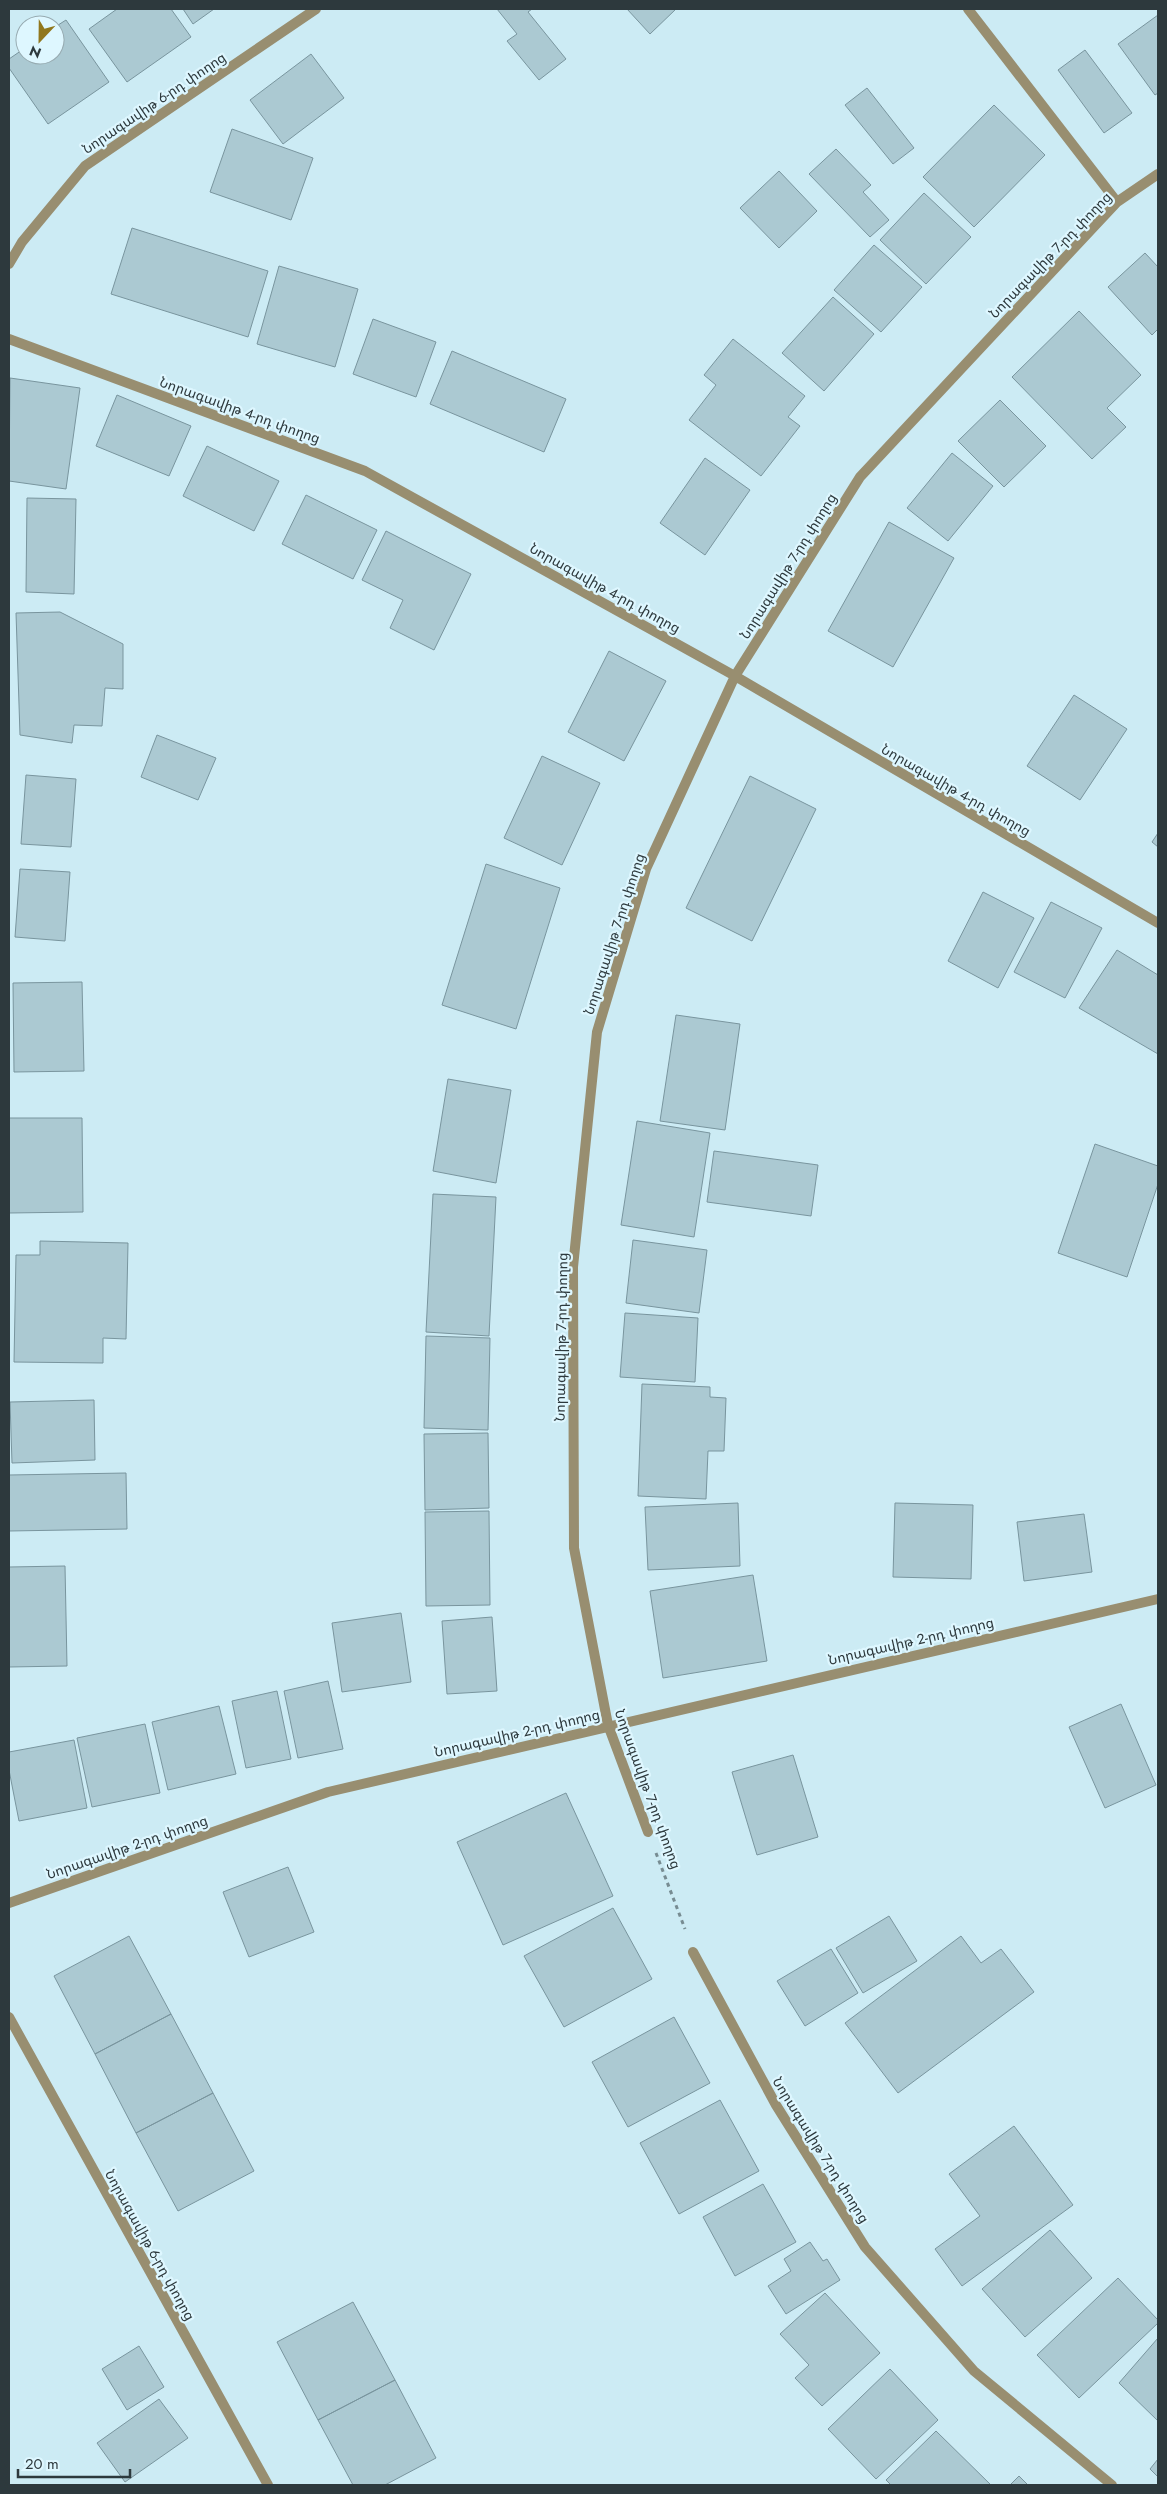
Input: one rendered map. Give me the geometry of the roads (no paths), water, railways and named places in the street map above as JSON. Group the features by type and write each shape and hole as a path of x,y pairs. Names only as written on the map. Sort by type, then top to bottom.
{"street":[{"name":"Նորագավիթ 6-րդ փողոց","path":"9,264 22,242 85,166 316,9"},
{"path":"968,9 1117,202"},
{"name":"Նորագավիթ 7-րդ փողոց","path":"648,1832 608,1725 574,1548 573,1267 597,1032 646,869 735,676 860,477 1117,202 1158,174"},
{"name":"Նորագավիթ 4-րդ փողոց","path":"9,339 366,471 735,676 1158,923"},
{"name":"Նորագավիթ 2-րդ փողոց","path":"9,1903 328,1792 608,1725 1158,1599"},
{"name":"Նորագավիթ 7-րդ փողոց","path":"693,1952 776,2105 865,2247 974,2371 1112,2485"},
{"name":"Նորագավիթ 6-րդ փողոց","path":"9,2017 268,2485"}]}
